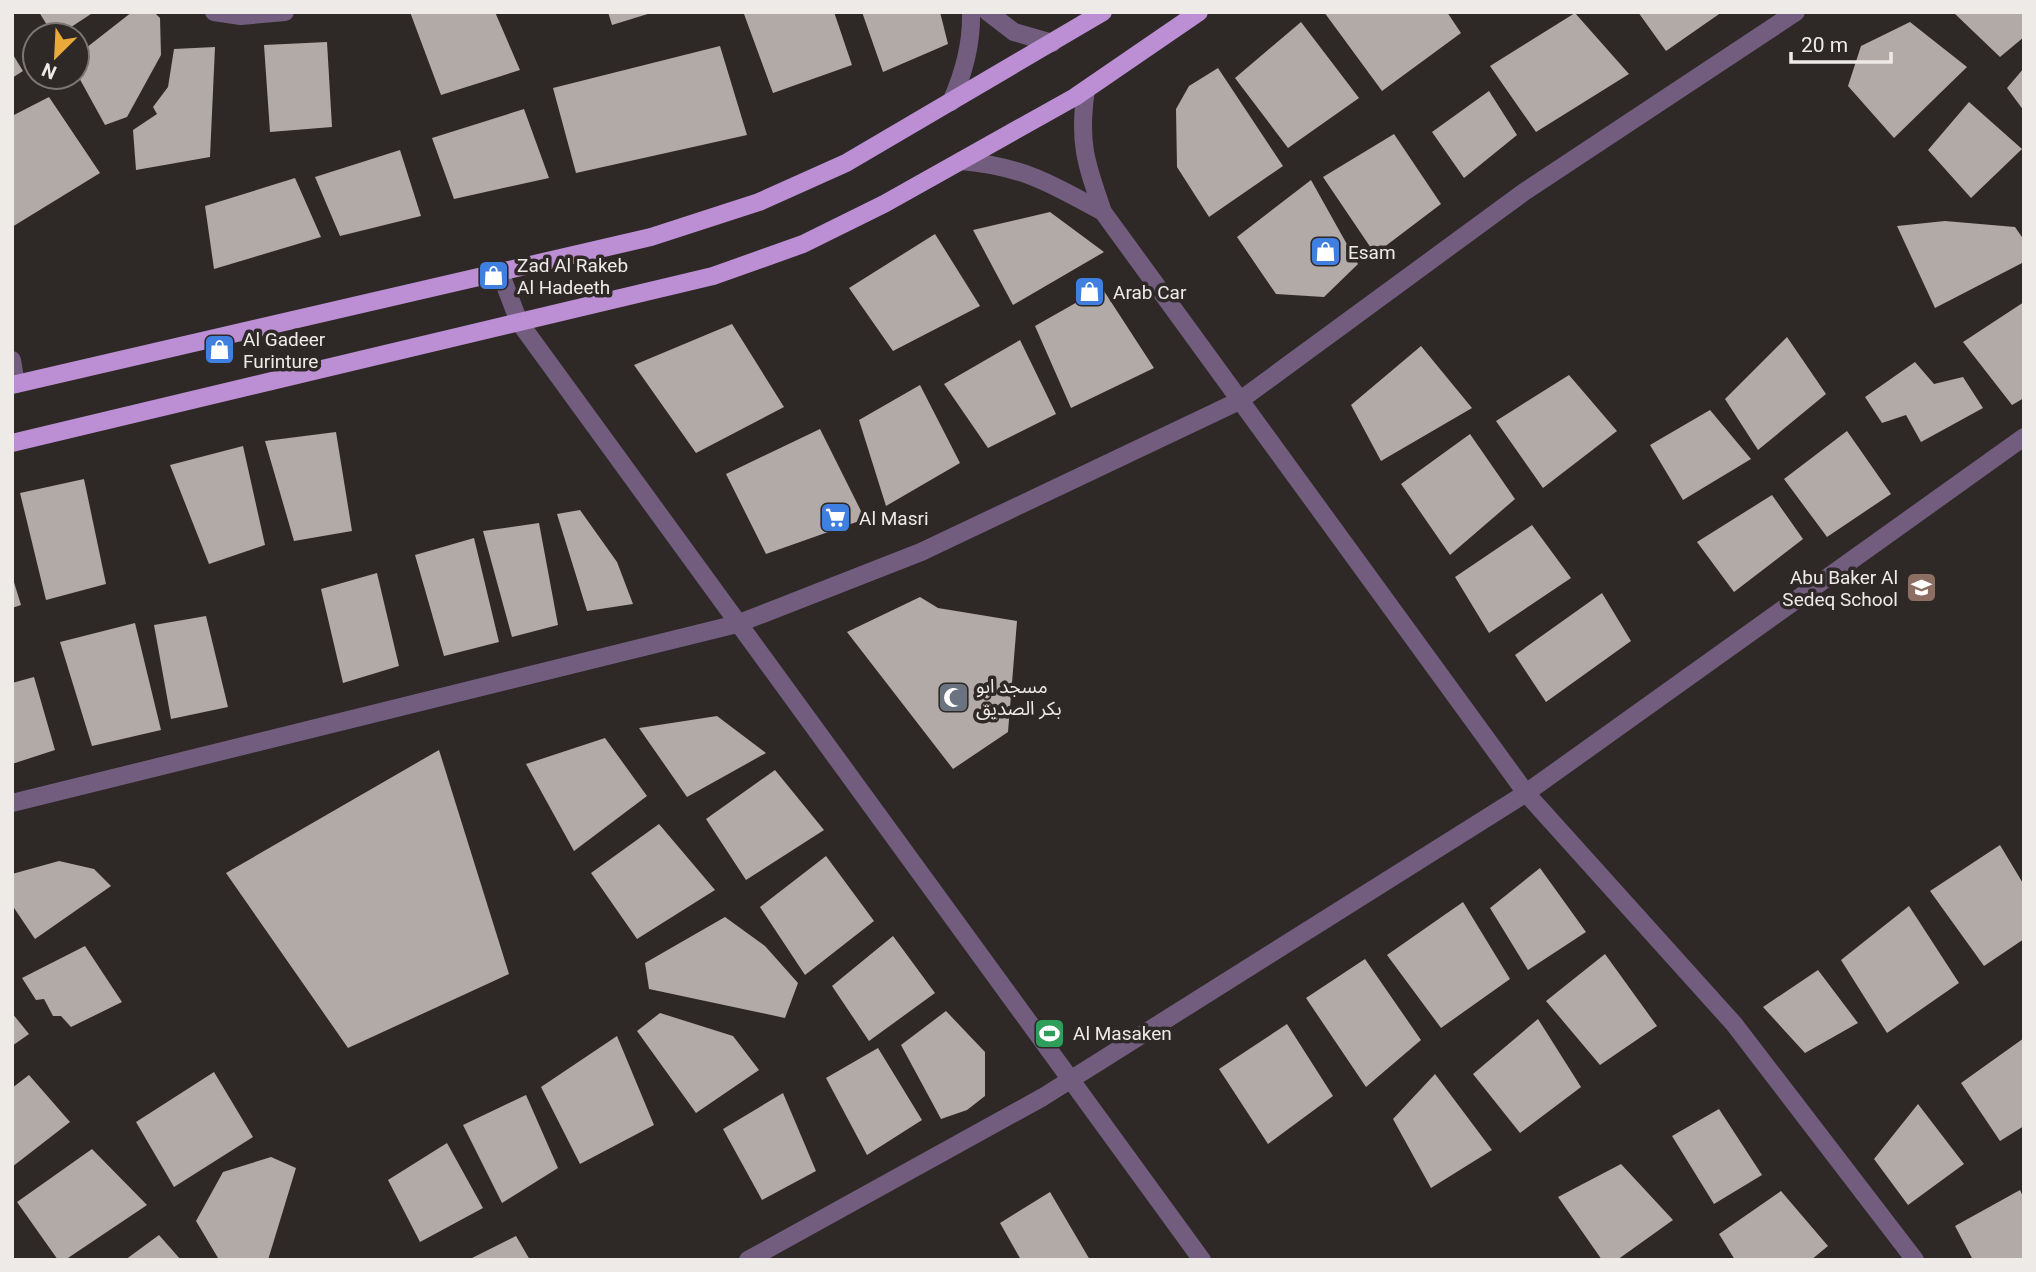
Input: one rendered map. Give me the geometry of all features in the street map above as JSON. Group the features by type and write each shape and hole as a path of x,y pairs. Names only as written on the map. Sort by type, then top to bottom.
{"main road":[{"path":"14,385 651,237 759,202 846,163 1103,12"},
{"path":"12,443 713,276 790,248 884,204 1086,90 1199,12"}],"street":[{"path":"214,12 241,16 285,12"},
{"path":"951,102 965,70 972,31 971,12"},
{"path":"988,12 1014,32 1052,43"},
{"path":"12,803 737,624 921,552 1238,401 1524,192 1796,12"},
{"path":"1086,90 1080,125 1084,159 1103,212 1238,401 1526,793 1734,1024 1915,1260"},
{"path":"961,161 999,164 1027,173 1103,212"},
{"path":"500,272 519,322 1202,1260"},
{"path":"12,360 14,385"},
{"path":"748,1260 1043,1097 1526,793 2024,437"}],"building":[{"path":"39,12 94,12 80,21 44,21"},
{"path":"132,12 154,12 160,18 161,55 127,117 105,125 86,91 91,91 91,44"},
{"path":"410,12 495,12 520,70 441,95"},
{"path":"608,12 650,12 651,13 612,25"},
{"path":"834,12 852,65 773,93 744,14"},
{"path":"862,12 940,12 948,44 883,72"},
{"path":"1324,12 1447,12 1461,33 1382,91"},
{"path":"1638,12 1722,12 1666,51"},
{"path":"1953,12 2024,12 2024,37 2000,57"},
{"path":"1575,13 1629,74 1536,132 1490,66"},
{"path":"1301,22 1359,98 1288,148 1235,78"},
{"path":"1910,22 1967,67 1894,138 1848,86 1861,46"},
{"path":"327,42 332,127 270,132 264,45"},
{"path":"720,46 747,135 576,173 553,88"},
{"path":"215,47 210,157 136,170 133,130 157,114 153,107 168,87 174,49"},
{"path":"12,53 21,72 12,78"},
{"path":"1218,68 1283,166 1209,217 1177,167 1176,109 1189,86"},
{"path":"2024,68 2024,111 2007,88"},
{"path":"1489,91 1517,135 1464,178 1432,132"},
{"path":"49,97 100,173 12,227 12,116"},
{"path":"1969,102 2022,149 1971,198 1928,150"},
{"path":"524,109 549,178 454,199 432,138"},
{"path":"1394,134 1441,204 1375,254 1323,177"},
{"path":"400,150 421,216 340,236 315,177"},
{"path":"295,178 321,237 214,269 205,206"},
{"path":"1311,180 1358,264 1324,297 1276,294 1237,237"},
{"path":"1050,212 1104,252 1013,305 973,230"},
{"path":"1945,221 2015,227 2024,240 2024,262 1935,308 1897,226"},
{"path":"935,234 980,306 893,351 849,288"},
{"path":"1102,288 1154,368 1071,408 1035,326"},
{"path":"2024,302 2024,398 2012,405 1963,342"},
{"path":"732,324 784,407 696,453 634,365"},
{"path":"1787,337 1826,394 1758,450 1725,399"},
{"path":"1020,340 1056,414 988,448 944,384"},
{"path":"1421,346 1472,408 1381,461 1351,405"},
{"path":"1915,362 1934,384 1963,377 1983,408 1921,442 1906,415 1882,423 1865,397"},
{"path":"1569,375 1617,431 1543,488 1496,421"},
{"path":"920,385 960,463 886,506 859,420"},
{"path":"1710,410 1751,459 1683,500 1650,445"},
{"path":"820,429 865,519 766,554 726,474"},
{"path":"1847,431 1891,494 1827,537 1784,479"},
{"path":"336,432 352,531 294,541 265,441"},
{"path":"1470,434 1515,499 1450,555 1401,484"},
{"path":"243,446 265,545 209,564 170,465"},
{"path":"84,479 106,584 46,600 20,493"},
{"path":"1772,495 1803,539 1734,592 1697,542"},
{"path":"580,510 617,562 633,604 587,611 557,514"},
{"path":"539,523 558,625 512,637 483,531"},
{"path":"1532,525 1571,578 1489,633 1455,577"},
{"path":"474,538 499,642 444,656 415,555"},
{"path":"377,573 399,666 343,683 321,589"},
{"path":"12,580 21,605 12,608"},
{"path":"1602,593 1631,641 1546,702 1515,655"},
{"path":"920,597 938,608 1017,621 1008,732 953,769 847,632"},
{"path":"206,616 228,707 171,719 154,625"},
{"path":"135,623 161,730 92,746 60,642"},
{"path":"34,677 55,750 12,764 12,683"},
{"path":"717,716 766,753 687,797 639,728"},
{"path":"605,738 647,796 574,851 526,764"},
{"path":"439,750 509,974 348,1048 226,873"},
{"path":"775,770 824,830 746,880 706,819"},
{"path":"659,824 715,890 637,939 591,873"},
{"path":"2000,845 2024,885 2024,939 1984,966 1930,891"},
{"path":"826,856 874,921 805,975 760,907"},
{"path":"59,861 94,869 111,886 35,939 12,905 12,874"},
{"path":"1540,868 1586,932 1528,970 1490,908"},
{"path":"1463,902 1510,979 1441,1028 1387,955"},
{"path":"1909,906 1959,983 1887,1033 1841,960"},
{"path":"725,917 765,946 798,983 785,1018 649,989 645,963"},
{"path":"893,936 935,993 869,1041 832,986"},
{"path":"85,946 122,1002 71,1027 61,1016 53,1016 44,999 36,1000 22,978"},
{"path":"1605,954 1657,1026 1600,1065 1546,1001"},
{"path":"1365,959 1421,1040 1366,1087 1306,998"},
{"path":"1818,970 1858,1023 1805,1053 1763,1007"},
{"path":"946,1011 985,1052 985,1096 967,1110 941,1119 901,1045"},
{"path":"12,1013 29,1034 12,1046"},
{"path":"660,1013 733,1036 759,1070 696,1113 637,1031"},
{"path":"1538,1019 1581,1087 1520,1133 1473,1074"},
{"path":"1287,1024 1333,1096 1268,1144 1219,1069"},
{"path":"617,1036 654,1125 580,1164 541,1087"},
{"path":"2024,1038 2024,1126 2000,1141 1961,1083"},
{"path":"878,1048 922,1120 867,1155 826,1078"},
{"path":"214,1072 253,1137 174,1187 136,1122"},
{"path":"1435,1074 1492,1150 1431,1188 1393,1119"},
{"path":"29,1075 70,1122 12,1167 12,1088"},
{"path":"783,1093 816,1171 762,1200 723,1129"},
{"path":"526,1095 558,1168 502,1203 463,1125"},
{"path":"1918,1104 1964,1164 1908,1205 1874,1159"},
{"path":"1719,1109 1762,1175 1714,1204 1672,1136"},
{"path":"447,1143 483,1208 420,1242 388,1180"},
{"path":"92,1149 147,1205 65,1260 58,1260 17,1202"},
{"path":"271,1157 296,1168 268,1260 218,1258 196,1221 223,1172"},
{"path":"1621,1164 1673,1220 1617,1260 1602,1260 1558,1197"},
{"path":"2020,1190 2024,1199 2024,1258 1973,1260 1955,1226"},
{"path":"1781,1191 1828,1246 1811,1260 1735,1260 1719,1234"},
{"path":"1050,1192 1090,1260 1021,1260 1000,1223"},
{"path":"159,1235 181,1260 125,1260"},
{"path":"516,1236 530,1260 468,1260"}],"place":[{"name":"Esam","path":"1325,252"},
{"name":"Zad Al Rakeb Al Hadeeth","path":"494,276"},
{"name":"Arab Car","path":"1090,292"},
{"name":"Al Gadeer Furinture","path":"220,350"},
{"name":"Al Masri","path":"836,518"},
{"name":"Abu Baker Al Sedeq School","path":"1921,588"},
{"name":"مسجد ابو بكر الصديق","path":"953,697"},
{"name":"Al Masaken","path":"1050,1033"}]}
